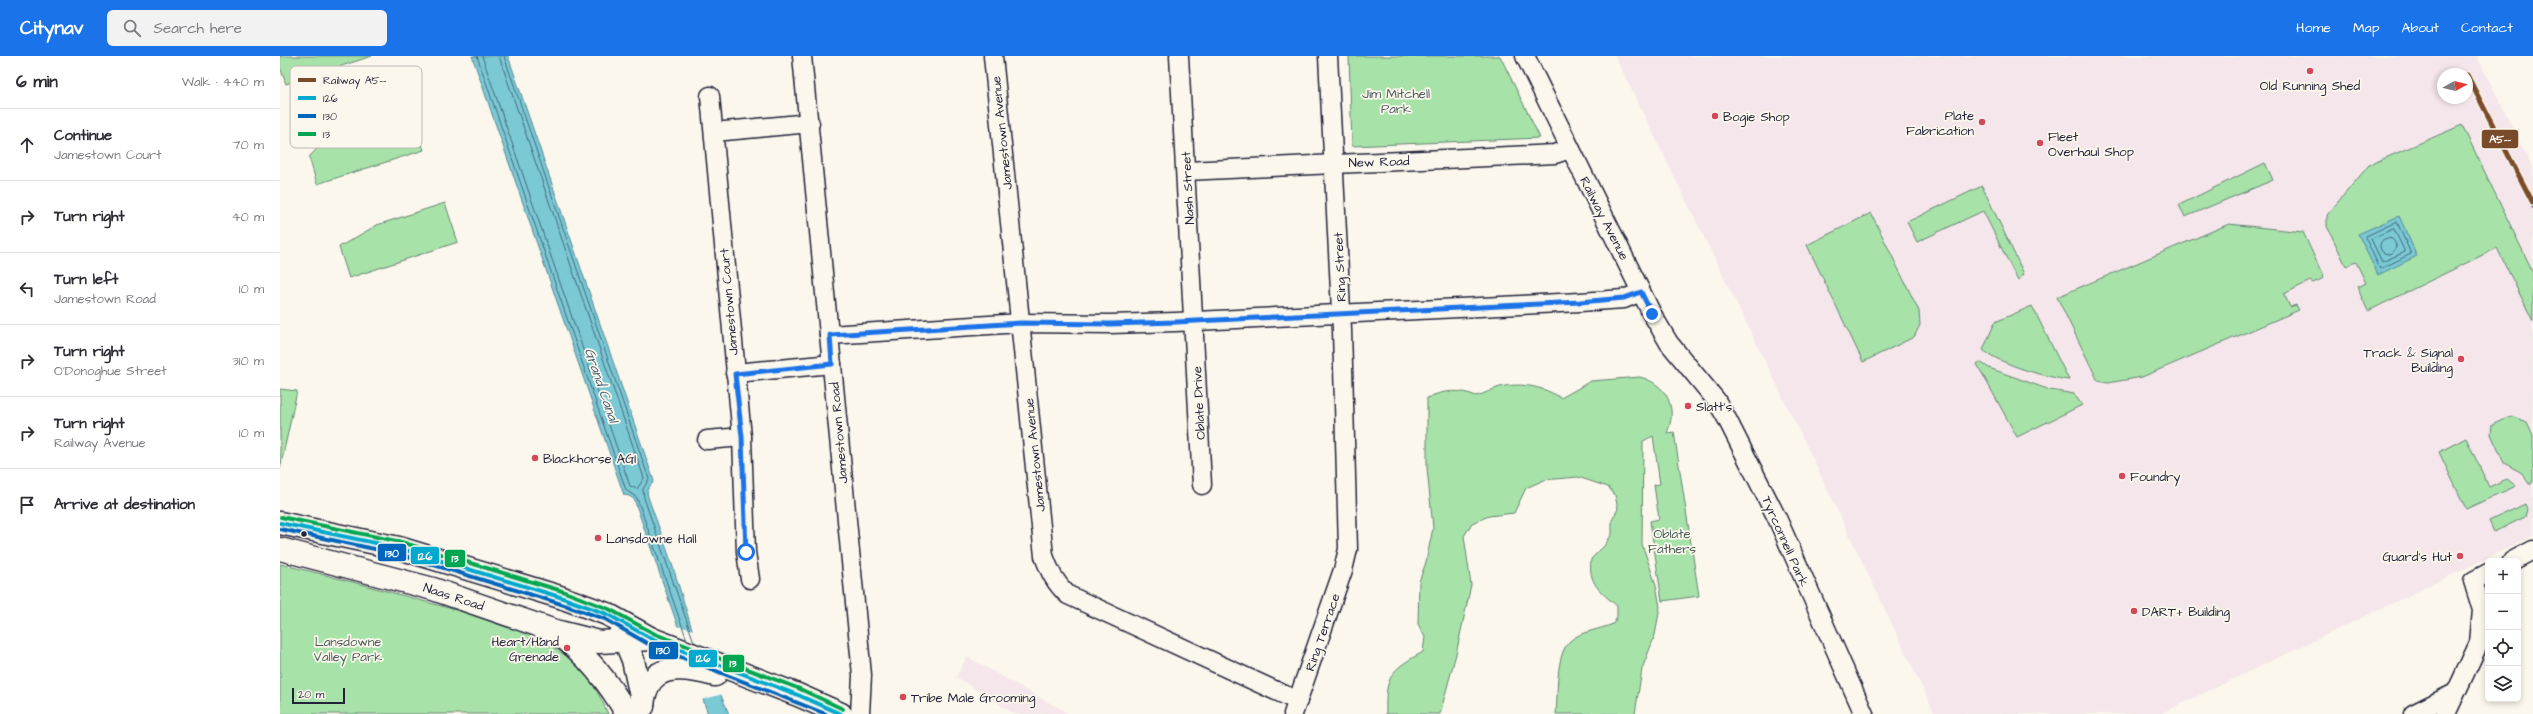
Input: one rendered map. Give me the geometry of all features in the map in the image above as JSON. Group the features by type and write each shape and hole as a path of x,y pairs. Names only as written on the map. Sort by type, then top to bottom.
{"main road":[{"path":"280,523 399,548 607,614 619,627 684,659 716,669 740,673 841,714"},
{"name":"Naas Road","path":"280,550 433,589 555,632 599,642 642,639"},
{"path":"555,632 590,661 613,691 635,712"},
{"path":"635,712 621,681 642,639"},
{"path":"635,712 654,678 674,668 684,659"}],"street":[{"name":"Jamestown Road","path":"802,56 810,123 862,676 860,714"},
{"name":"Jamestown Avenue","path":"993,56 1044,556 1057,585 1068,594 1296,707"},
{"name":"Nash Street","path":"1179,56 1194,321"},
{"name":"Ring Street","path":"1328,56 1341,313 1348,549"},
{"name":"Railway Avenue","path":"1525,56 1641,292 1669,343 1695,374"},
{"name":"Jamestown Court","path":"710,96 742,437 746,552 750,579"},
{"path":"714,132 810,123"},
{"name":"New Road","path":"1186,171 1555,154 1570,149"},
{"path":"830,335 1021,323 1110,324 1194,321 1611,300 1632,297 1641,292"},
{"name":"Oblate Drive","path":"1194,321 1202,484"},
{"path":"735,374 832,364"},
{"name":"Tyrconnell Park","path":"1695,374 1726,417 1777,518 1864,714"},
{"path":"707,440 742,437"},
{"name":"Ring Terrace","path":"1296,707 1343,570 1348,549"},
{"path":"2518,558 2533,550"},
{"path":"2446,714 2479,643 2482,610 2480,577"},
{"path":"2413,714 2455,693"}],"shaded area":[{"path":"1615,56 2477,56 2533,169 2533,536 2160,714 1935,714 1801,434"},
{"path":"967,657 1069,714 1015,714 956,677"}],"green space":[{"path":"280,56 372,56 341,66 290,66 290,83 286,84 280,67"},
{"name":"Jim Mitchell Park","path":"1349,56 1500,56 1540,138 1352,146"},
{"path":"2462,125 2533,272 2533,321 2497,248 2368,311 2357,287 2366,283 2356,262 2346,266 2327,226 2327,215 2369,165"},
{"path":"422,144 424,150 317,184 309,157 318,148 422,148"},
{"path":"2265,163 2273,180 2185,217 2179,205"},
{"path":"1982,186 2024,274 2018,281 1983,211 1917,242 1907,222"},
{"path":"445,203 458,242 349,278 339,247 377,225"},
{"path":"1871,213 1919,311 1920,325 1914,337 1863,362 1807,245"},
{"path":"2229,224 2303,232 2324,278 2313,283 2310,281 2284,294 2290,307 2296,305 2299,310 2142,377 2108,383 2098,381 2057,297"},
{"path":"2032,306 2069,380 2024,370 2001,361 1983,350 1995,322"},
{"path":"1980,362 1989,368 2050,390 2074,394 2082,405 2017,437 1977,364"},
{"name":"Oblate Fathers","path":"1640,377 1657,385 1668,398 1671,415 1667,433 1674,432 1699,596 1662,601 1650,521 1659,519 1654,485 1660,484 1653,436 1643,441 1642,544 1656,585 1660,607 1655,635 1642,669 1635,714 1556,714 1558,676 1565,647 1570,641 1579,635 1613,624 1617,617 1617,606 1596,586 1591,575 1591,559 1605,545 1612,534 1612,520 1618,509 1615,495 1608,487 1578,477 1544,480 1526,488 1514,513 1489,516 1472,523 1464,536 1471,585 1456,654 1440,714 1386,714 1387,691 1392,676 1403,664 1423,652 1425,637 1418,624 1419,582 1426,562 1433,528 1427,468 1427,398 1439,393 1452,391 1464,392 1476,396 1500,387 1524,385 1540,388 1561,398 1591,381"},
{"path":"280,389 297,391 280,469"},
{"path":"2511,416 2527,422 2533,435 2533,482 2529,484 2522,473 2504,463 2491,434 2492,425"},
{"path":"2466,438 2489,487 2507,479 2516,486 2466,509 2439,452"},
{"path":"2525,504 2527,509 2525,517 2494,532 2489,521"},
{"name":"Lansdowne Valley Park","path":"280,564 467,613 505,625 541,640 558,650 579,667 594,686 608,714 280,714"}],"water":[{"name":"Grand Canal","path":"472,56 508,56 654,481 647,490 648,497 672,564 691,626 729,714 708,714 634,499 624,495"},
{"path":"2399,216 2417,256 2378,275 2358,234"}],"pier":[{"path":"676,626 695,630 723,694 701,700"}],"railway":[{"path":"2508,152 2533,207"}],"rail line":[{"name":"A5--","path":"2473,87 2533,203"}],"transit line":[{"name":"13","path":"281,517 401,542 562,591 609,609 655,634 800,689 843,709"},
{"name":"126","path":"280,523 399,548 560,597 607,614 652,639 798,695 841,714"},
{"name":"130","path":"280,529 398,554 558,603 605,619 650,645 826,714"}],"place":[{"name":"Old Running Shed","path":"2310,71"},
{"name":"Bogie Shop","path":"1715,116"},
{"name":"Plate Fabrication","path":"1982,122"},
{"name":"Fleet Overhaul Shop","path":"2040,143"},
{"name":"Track & Signal Building","path":"2461,359"},
{"name":"Slatt’s","path":"1688,406"},
{"name":"Blackhorse AGI","path":"535,458"},
{"name":"Foundry","path":"2122,476"},
{"name":"Lansdowne Hall","path":"598,538"},
{"name":"Guard's Hut","path":"2460,556"},
{"name":"DART+ Building","path":"2134,611"},
{"name":"Heart/Hand Grenade","path":"567,648"},
{"name":"Tribe Male Grooming","path":"903,697"}],"route":[{"path":"746,552 742,437 735,374 832,364 830,335 1021,323 1110,324 1176,322 1326,313 1580,302 1632,297 1641,292 1652,314"}]}
